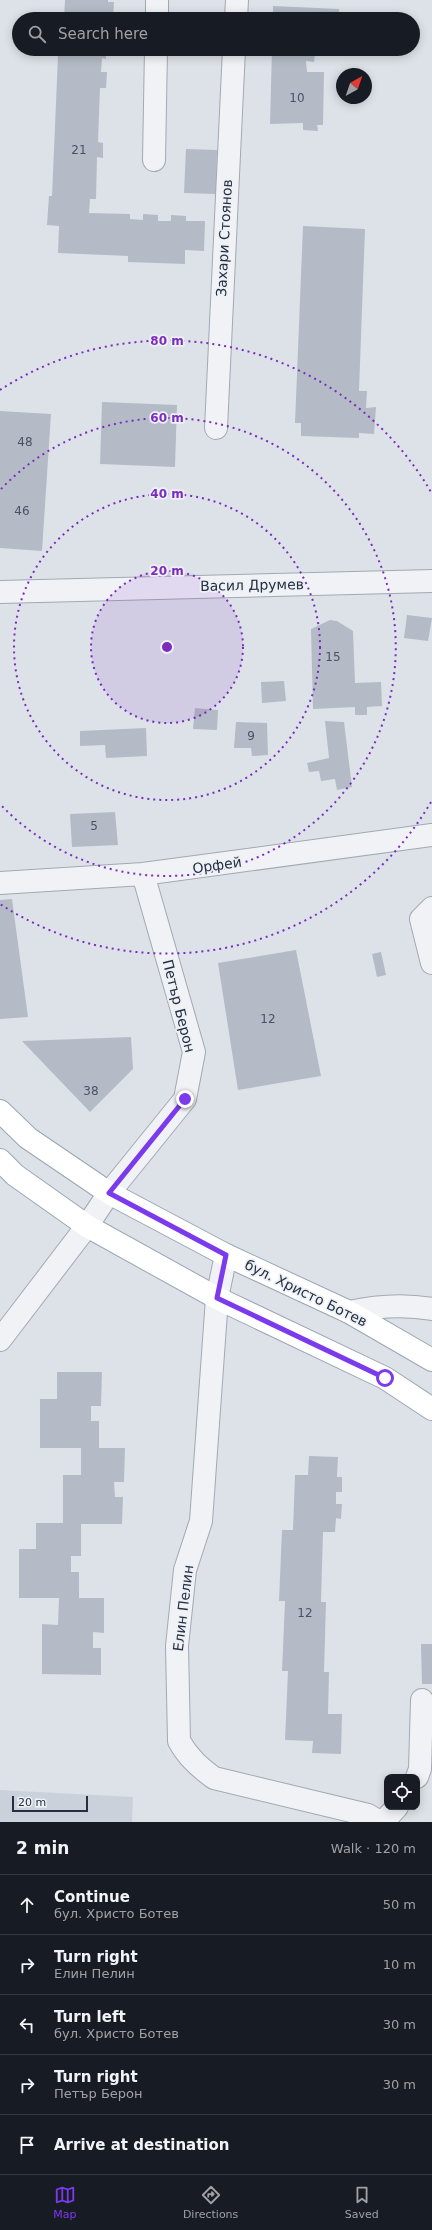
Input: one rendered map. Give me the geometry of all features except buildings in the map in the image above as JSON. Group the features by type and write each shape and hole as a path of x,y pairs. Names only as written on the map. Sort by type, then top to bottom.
{"main road":[{"name":"бул. Христо Ботев","path":"0,1111 28,1138 109,1193 226,1255 349,1312 432,1360"},
{"path":"0,1160 15,1175 87,1226 217,1298 385,1378 432,1409"}],"street":[{"path":"157,0 157,12"},
{"path":"236,12 237,0"},
{"path":"154,160 156,56"},
{"name":"Захари Стоянов","path":"216,428 234,56"},
{"name":"Васил Друмев","path":"0,592 432,581"},
{"name":"Орфей","path":"0,883 143,874 432,836"},
{"name":"Петър Берон","path":"0,1340 87,1226 109,1193 185,1099 194,1052 143,874"},
{"path":"432,908 421,919 432,963"},
{"name":"Елин Пелин","path":"226,1255 217,1298 201,1521 185,1570 177,1646 179,1740 186,1753 198,1767 214,1778 368,1815 382,1822"},
{"path":"349,1312 371,1307 415,1306 432,1309"},
{"path":"418,1774 420,1769 422,1700"},
{"path":"382,1822 394,1810"}],"shaded area":[{"path":"0,1790 133,1797 132,1822 0,1822"}],"route":[{"path":"185,1099 109,1193 226,1255 217,1298 385,1378"}]}
